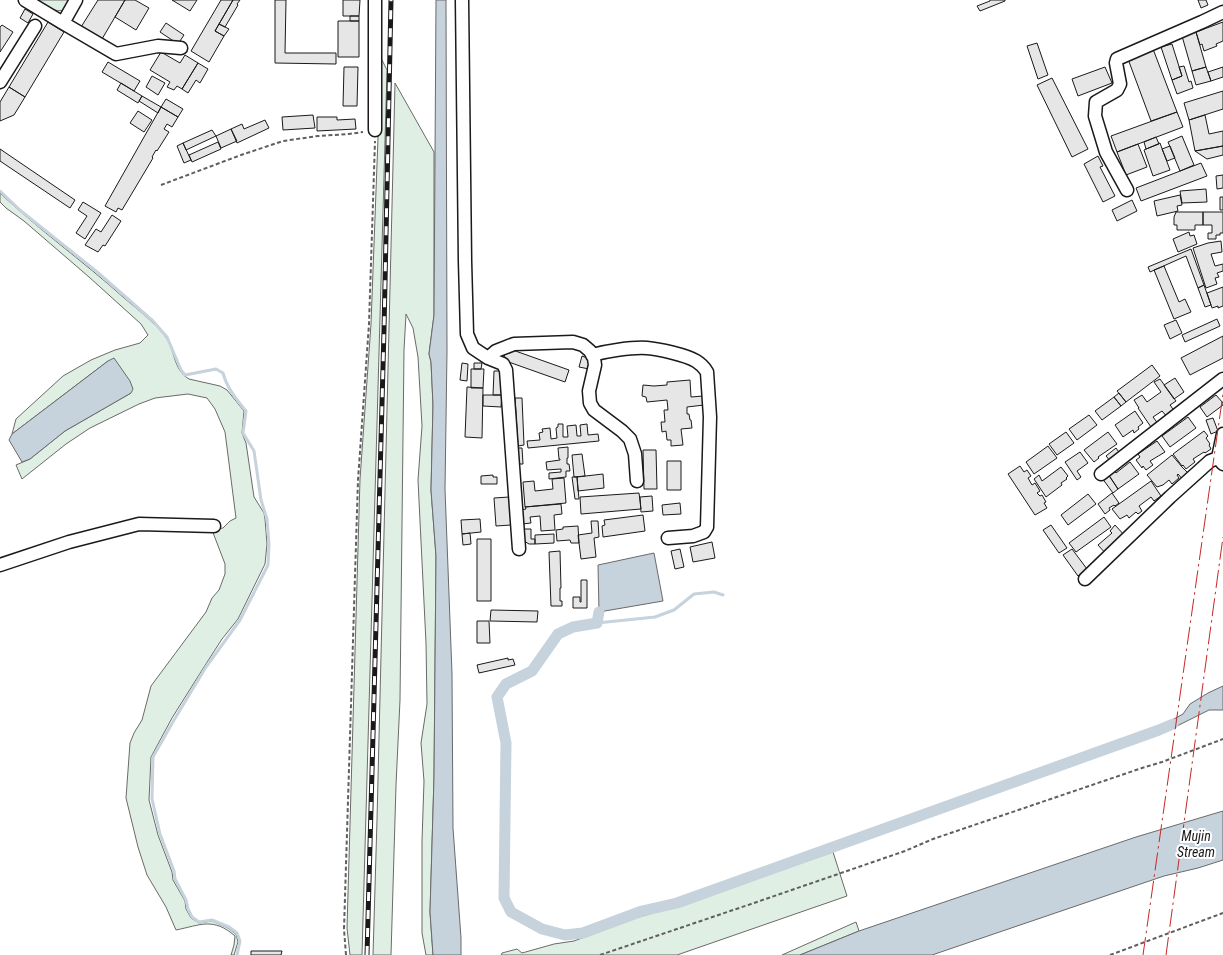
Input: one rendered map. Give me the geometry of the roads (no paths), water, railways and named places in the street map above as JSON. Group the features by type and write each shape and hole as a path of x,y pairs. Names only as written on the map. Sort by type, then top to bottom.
{"street":[{"path":"25,0 116,54 158,46 181,48"},
{"path":"63,23 76,0"},
{"path":"374,130 375,0"},
{"path":"462,0 467,334 473,348 488,358 503,364 506,370 519,549"},
{"path":"1127,190 1106,152 1095,116 1096,102 1117,90 1120,84 1117,59 1223,12"},
{"path":"0,82 35,26"},
{"path":"488,358 496,350 514,344 573,342 583,345 592,354 595,365 589,391 590,403 594,410 630,439 635,454 637,481"},
{"path":"592,354 646,348 674,353 695,360 707,372 710,417 706,527 704,532 693,536 668,538"},
{"path":"1101,474 1223,379"},
{"path":"1085,579 1210,461 1220,461 1223,434"},
{"path":"0,565 69,542 139,524 214,526"}],"water":[{"path":"436,0 446,0 447,351 445,489 452,674 453,828 461,955 433,955 430,912 434,777 436,556 431,490 433,405 429,354 434,315"},
{"path":"114,358 130,381 133,389 131,393 65,431 30,459 22,462 9,440 12,434"},
{"path":"654,553 663,601 599,612 598,565"},
{"path":"1223,686 1223,710 1209,710 1167,731 1159,730 1163,725 1183,714 1190,704"},
{"name":"Mujin Stream","path":"1223,811 1223,860 1164,876 932,955 800,955 859,931 1136,837"}],"waterway":[{"path":"0,191 21,211 96,271 153,321 167,337 185,375 216,369 223,373 235,398 246,411 243,433 254,451 261,500 267,519 268,565 240,620 206,667 153,757 152,799 160,834 174,871 175,879 192,917 199,922 212,920 229,927 237,933 240,941 237,955"},
{"path":"597,623 655,617 674,610 694,594 714,592 723,595"},
{"path":"599,612 597,623 573,627 558,634 532,671 506,684 497,697 506,743 504,898 511,912 542,929 565,935 583,933 642,911 677,903 1173,724"}],"railway":[{"path":"367,955 391,0"}]}
